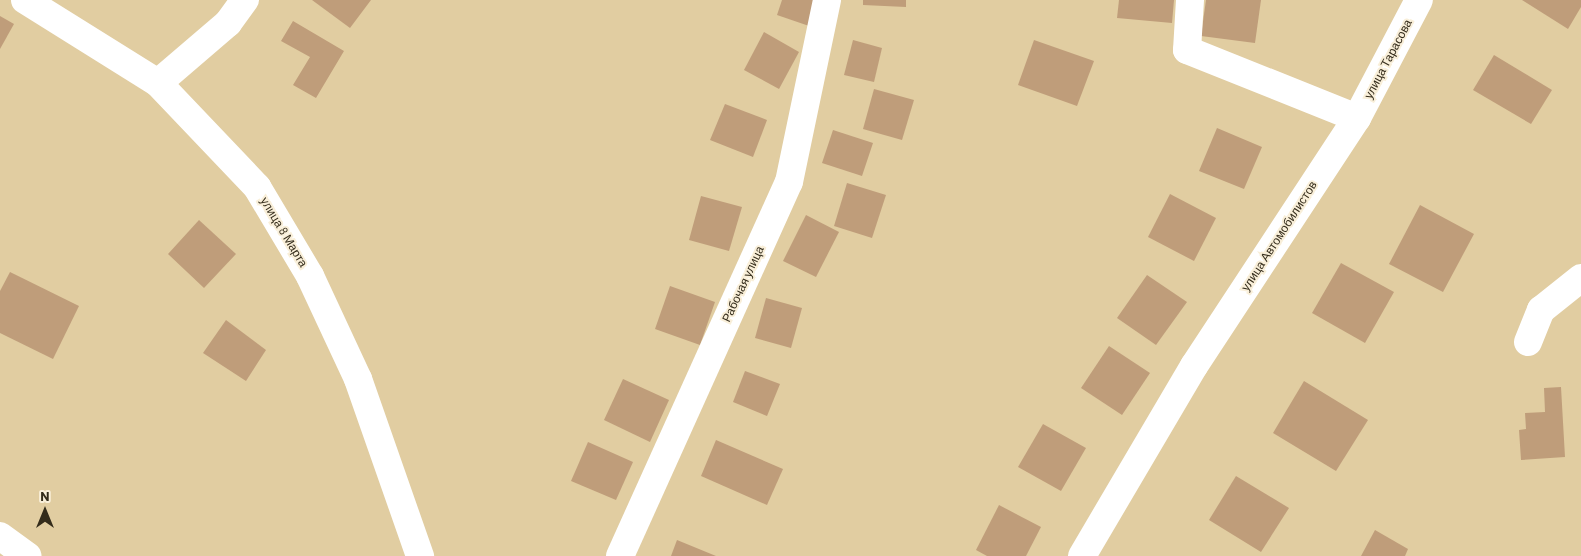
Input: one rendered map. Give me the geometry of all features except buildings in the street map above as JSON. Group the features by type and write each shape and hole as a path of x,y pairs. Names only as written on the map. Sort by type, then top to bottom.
{"street":[{"name":"улица 8 Марта","path":"25,0 158,83 257,187 310,276 358,379 420,556"},
{"path":"158,83 228,23 245,0"},
{"name":"Рабочая улица","path":"620,556 789,182 827,0"},
{"path":"1190,0 1187,50 1357,118"},
{"name":"улица Тарасова","path":"1357,118 1419,0"},
{"name":"улица Автомобилистов","path":"1082,556 1194,366 1357,118"},
{"path":"1528,342 1541,310 1581,278"},
{"path":"0,536 28,556"}]}
